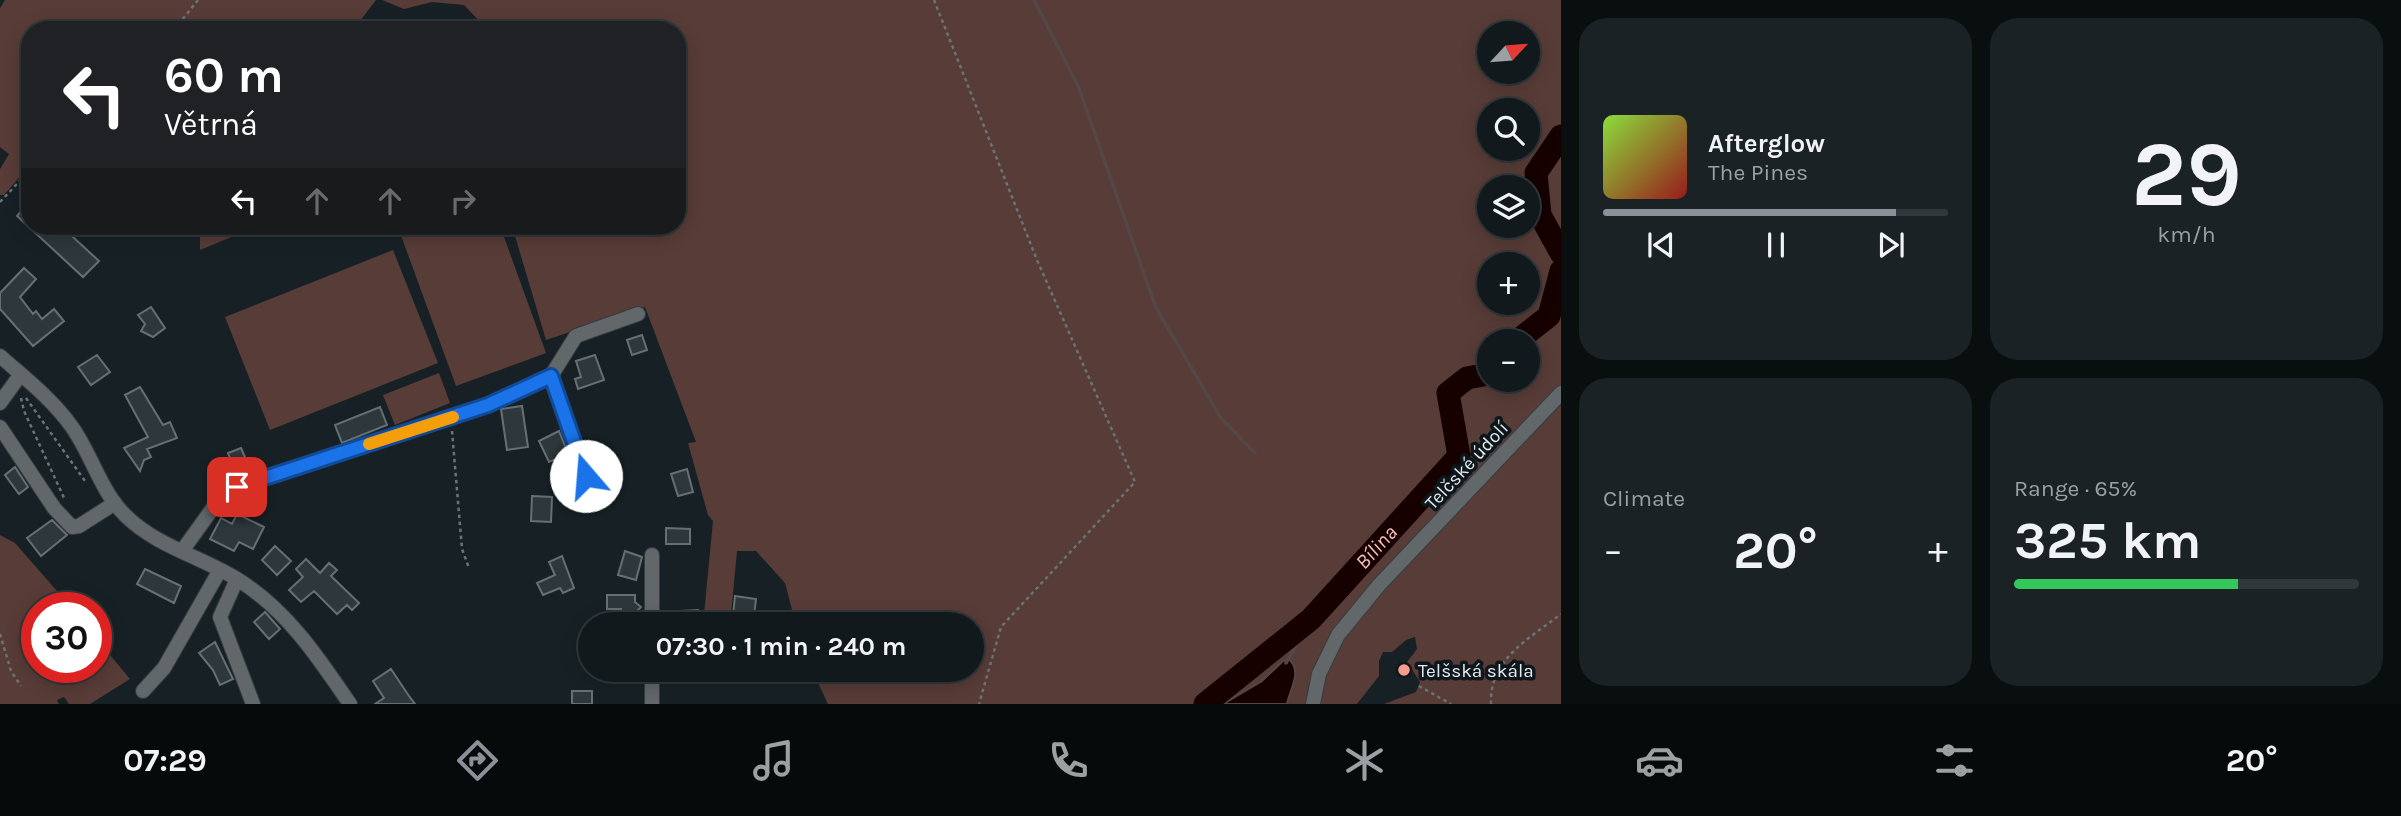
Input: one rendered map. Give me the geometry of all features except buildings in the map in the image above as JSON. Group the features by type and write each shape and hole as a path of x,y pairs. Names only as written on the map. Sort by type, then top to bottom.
{"street":[{"path":"182,551 218,501 237,487 451,418 551,376 576,336 638,314"},
{"path":"0,356 71,426 115,503 137,527 237,579 267,600 311,647 350,704"},
{"path":"0,403 21,374"},
{"path":"551,376 586,476"},
{"name":"Telčské údolí","path":"1313,704 1319,674 1338,635 1379,586 1561,393"},
{"path":"0,426 54,508 75,527 115,503"},
{"path":"652,555 652,612"},
{"path":"144,691 164,668 220,570"},
{"path":"237,579 220,617 253,704"},
{"path":"652,682 652,704"}],"path":[{"path":"181,21 198,0"},
{"path":"934,0 1037,260 1135,482 1001,627 979,704"},
{"path":"0,202 21,180"},
{"path":"23,395 20,401 55,474 75,527"},
{"path":"451,418 462,549 469,568"},
{"path":"1491,704 1490,687 1506,656 1561,614"},
{"path":"0,634 11,671 21,686"},
{"path":"1419,686 1451,704"}],"shaded area":[{"path":"5,0 376,0 360,21 21,21 21,175 4,195 0,195 0,169 9,154 0,147 0,8"},
{"path":"382,0 1561,0 1561,704 1384,704 1416,692 1420,682 1407,662 1417,649 1415,637 1406,640 1392,652 1383,652 1379,661 1379,676 1357,704 1287,704 1282,661 1262,681 1223,704 828,704 818,682 984,682 984,612 793,612 785,583 756,551 737,551 731,612 704,612 713,521 708,515 688,443 696,442 645,307 546,340 515,235 686,235 686,21 479,21 464,5 432,2 404,9"},
{"path":"200,235 236,235 200,250"},
{"path":"401,235 503,235 546,353 456,386"},
{"path":"393,250 438,363 270,430 225,317"},
{"path":"439,373 450,403 395,425 383,395"},
{"path":"0,535 15,543 58,592 21,592 21,683 112,683 112,657 130,679 90,704 69,704 64,697 57,700 59,704 0,704"},
{"path":"1290,660 1295,676 1287,704 1223,704 1262,681 1283,661"}],"waterway":[{"path":"1034,0 1079,88 1156,308 1221,418 1255,453"},
{"name":"Bílina","path":"1561,136 1536,173 1540,215 1561,253"},
{"name":"Bílina","path":"1532,329 1549,316 1561,271"},
{"name":"Bílina","path":"1205,704 1311,619 1459,456 1448,393 1467,378 1477,376"},
{"path":"1286,663 1311,619"}],"slow traffic":[{"path":"369,444 453,417"}],"place":[{"name":"Telšská skála","path":"1404,670"}],"route":[{"path":"237,487 488,405 551,376 557,386 586,476"}]}
